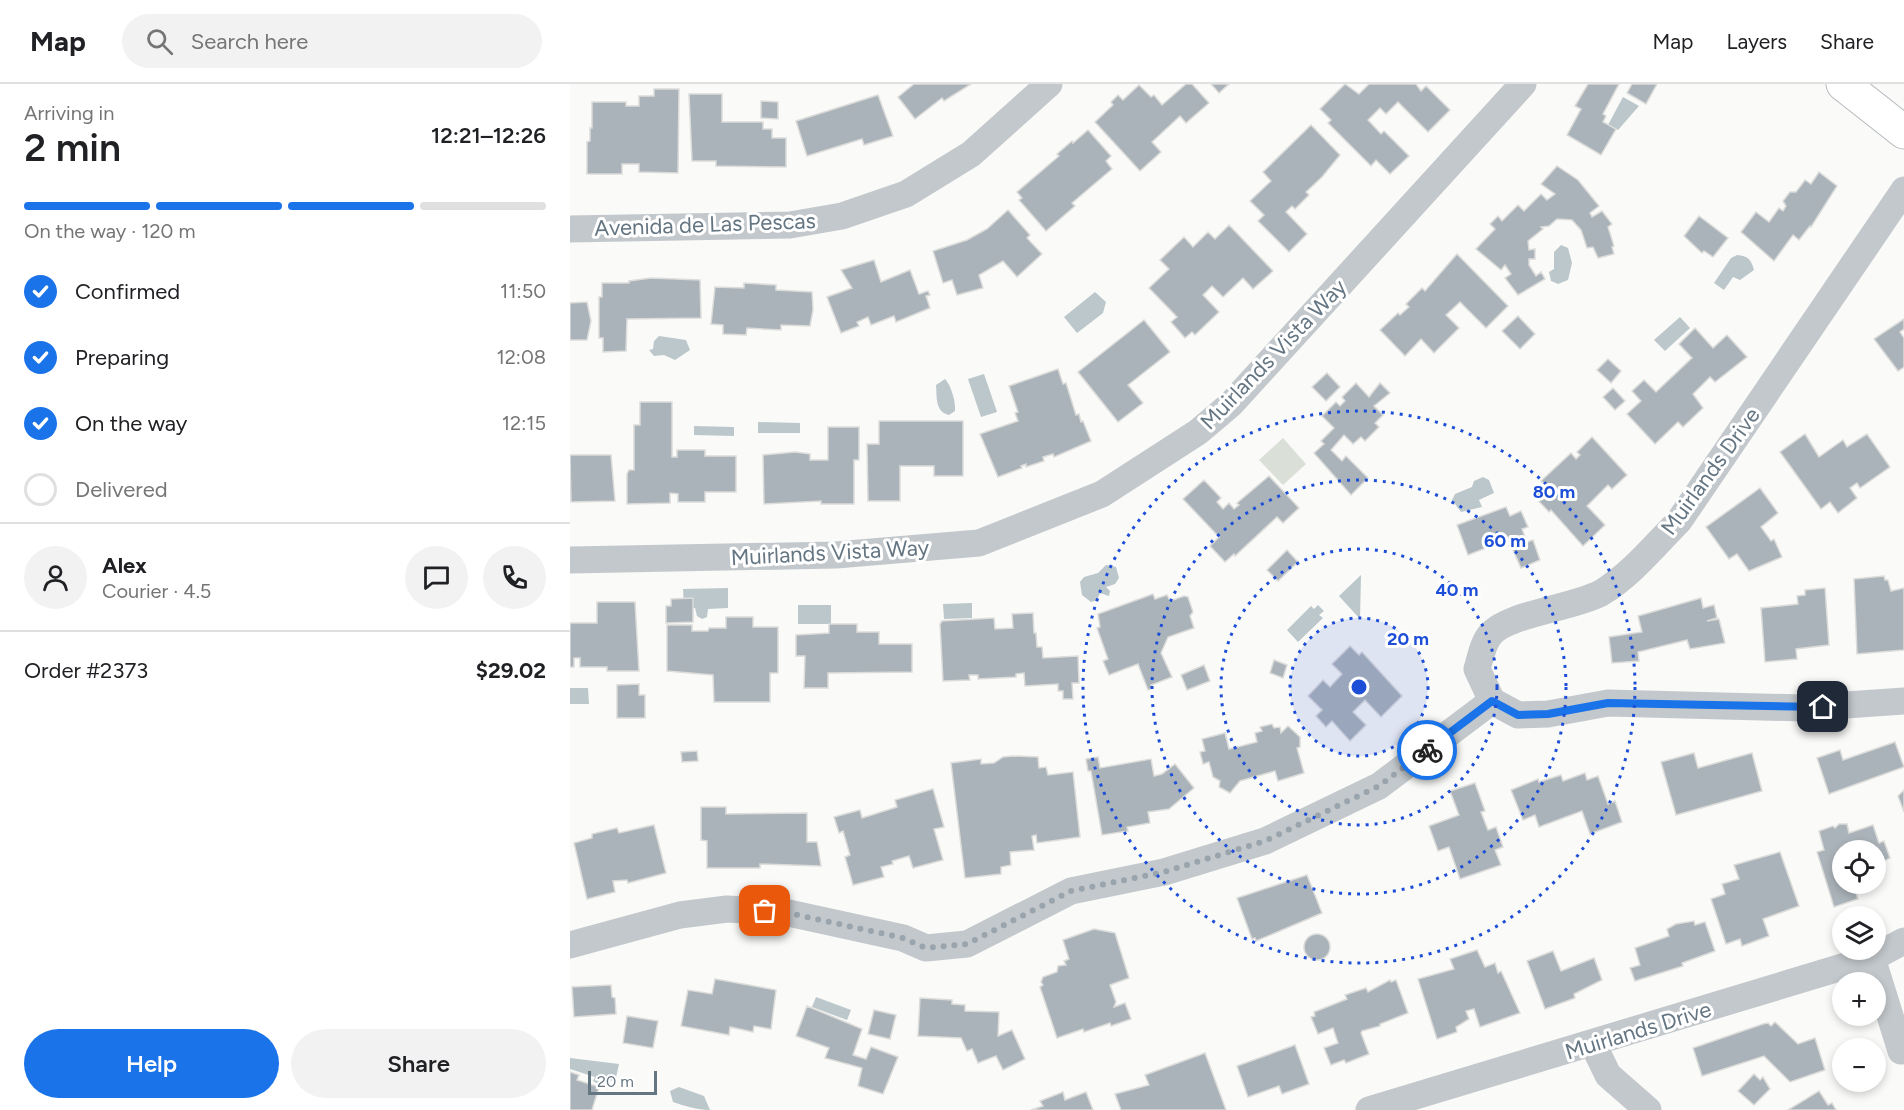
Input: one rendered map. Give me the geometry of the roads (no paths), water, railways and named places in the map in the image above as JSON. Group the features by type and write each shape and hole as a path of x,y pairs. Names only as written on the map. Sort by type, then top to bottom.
{"main road":[{"path":"1843,84 1904,132"}],"street":[{"name":"Avenida de Las Pescas","path":"570,229 790,225 842,216 906,194 971,154 1049,84"},
{"name":"Muirlands Vista Way","path":"570,560 836,555 979,543 1102,495 1198,432 1231,404 1523,84"},
{"name":"Muirlands Drive","path":"1492,701 1477,669 1490,634 1515,619 1576,604 1602,592 1635,566 1679,520 1904,190"},
{"path":"570,945 680,915 727,909 784,912 903,938 926,948 967,944 1071,891 1164,872 1265,841 1379,786 1492,701 1518,715 1548,714 1608,703 1803,708 1904,701"},
{"name":"Muirlands Drive","path":"1886,951 1904,941"},
{"name":"Muirlands Drive","path":"1369,1110 1866,960"},
{"path":"1873,960 1901,1051"},
{"path":"1593,1044 1608,1075 1648,1110"}]}
